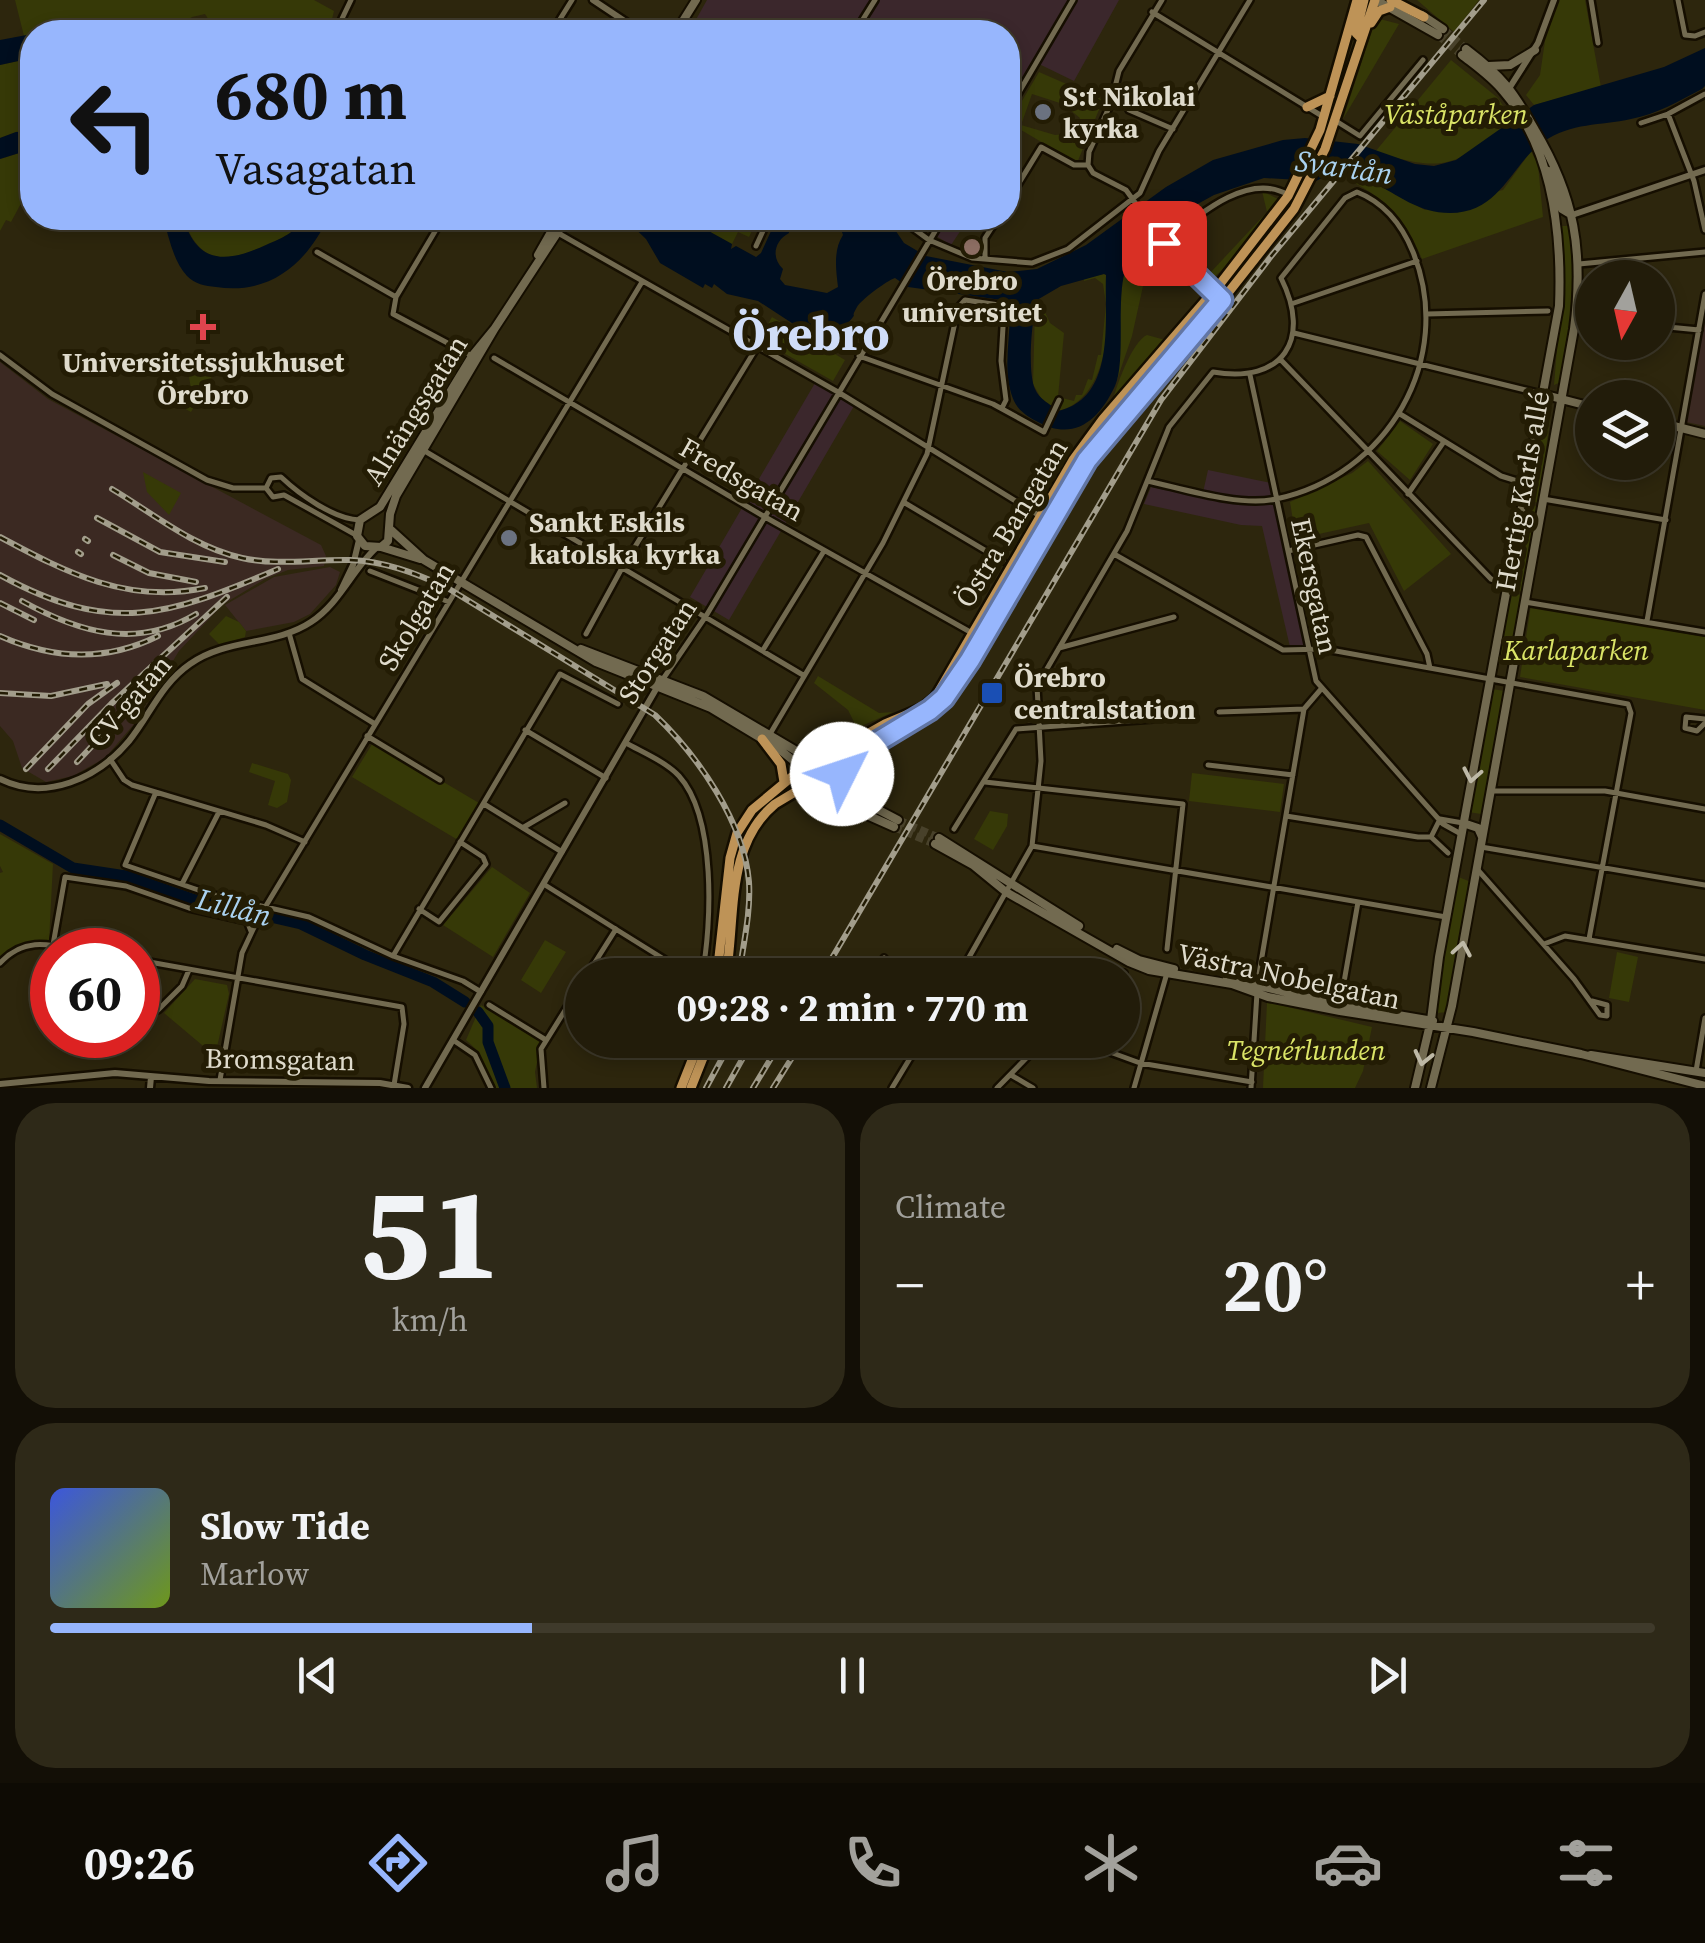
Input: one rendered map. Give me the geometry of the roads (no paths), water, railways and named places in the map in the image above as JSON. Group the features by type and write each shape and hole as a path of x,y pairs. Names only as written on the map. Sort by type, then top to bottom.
{"main road":[{"path":"1375,0 1424,17"},
{"name":"Östra Bangatan","path":"728,958 735,880 750,836 769,809 814,780 818,766 831,756 935,698 1044,518 1098,445 1182,351 1286,222 1330,138 1375,0"},
{"path":"1390,4 1441,32 1400,0"},
{"path":"1358,2 1356,32 1362,39 1375,15 1390,4"},
{"name":"Östra Bangatan","path":"719,958 730,858 752,810 784,782 805,770 844,762 934,708 944,698 970,660 1089,438 1213,293 1299,178 1324,118 1358,2"},
{"path":"1489,66 1510,65 1534,50"},
{"name":"Hertig Karls allé","path":"1506,88 1464,52 1489,66 1506,88 1561,178 1572,215 1578,260"},
{"path":"1308,107 1330,96 1336,121"},
{"path":"1324,118 1336,121"},
{"name":"Hertig Karls allé","path":"1415,1088 1430,1024 1446,916 1558,306 1559,263 1541,145"},
{"path":"1546,168 1552,175 1562,209 1572,215"},
{"path":"1553,220 1572,215"},
{"name":"Alnängsgatan","path":"371,514 380,507 419,448 555,231"},
{"path":"1213,293 1222,300"},
{"name":"Hertig Karls allé","path":"1431,1088 1476,873 1575,324"},
{"path":"1545,380 1561,399"},
{"path":"1542,394 1575,402"},
{"path":"1542,394 1558,418"},
{"path":"1675,426 1705,434"},
{"name":"Alnängsgatan","path":"390,527 396,496 419,448"},
{"path":"424,560 366,546 358,538 360,520 371,514 382,516 424,560 576,648 703,696 818,766 844,790 896,824 850,807 766,736 663,683"},
{"path":"378,548 388,541 390,527"},
{"path":"890,735 895,719"},
{"path":"766,736 781,764 784,782"},
{"path":"818,766 840,757 847,746"},
{"path":"844,762 844,790"},
{"path":"1463,822 1478,828 1481,842"},
{"path":"740,829 750,836"},
{"name":"Västra Nobelgatan","path":"937,841 967,852 1008,888 1133,964 1257,993 1430,1024"},
{"path":"1454,872 1476,873"},
{"name":"Västra Nobelgatan","path":"1008,888 1120,951 1151,964 1430,1024"},
{"path":"1430,1024 1581,1054 1700,1072 1694,1086"},
{"path":"1581,1054 1705,1086"},
{"path":"681,1088 693,1058"},
{"path":"691,1088 703,1058"}],"street":[{"path":"593,0 623,20"},
{"path":"1020,91 1074,0"},
{"path":"1162,0 1119,71 1111,102 1089,152 1088,166 1092,173 1126,190 1162,241 1213,293"},
{"path":"913,230 972,258 1032,263 1054,256 1136,204 1172,130 1250,0"},
{"path":"1506,88 1534,50 1554,0"},
{"path":"1590,0 1598,43"},
{"path":"1678,0 1685,35 1705,32"},
{"path":"1152,12 1324,118"},
{"path":"1336,121 1360,136 1423,60"},
{"path":"1641,123 1705,94"},
{"path":"1111,102 1119,106"},
{"path":"1129,110 1172,130"},
{"path":"1668,114 1692,174 1705,230"},
{"path":"1020,181 1041,147 1074,166 1088,166"},
{"path":"1572,215 1705,170"},
{"path":"1162,241 1198,214 1234,196 1266,187 1288,196"},
{"path":"969,958 1032,846 1041,761 1037,686 1127,531 1169,427 1213,372 1250,375 1280,359 1294,333 1294,303 1282,278 1352,192 1364,194 1384,208 1406,235 1417,261 1427,314 1420,364 1400,414 1370,452 1332,479 1277,499 1245,500 1148,481"},
{"path":"435,230 396,296 392,314 475,358"},
{"path":"756,246 763,230"},
{"name":"Storgatan","path":"426,1088 626,743 935,230"},
{"path":"985,259 985,238 990,230"},
{"path":"555,231 838,392 1044,518"},
{"path":"318,252 396,296"},
{"path":"1620,260 1705,252"},
{"path":"1294,303 1417,261"},
{"name":"Skolgatan","path":"220,1082 242,953 258,919 642,282"},
{"path":"1647,621 1705,294"},
{"path":"766,736 905,503 928,447 961,302 998,305 1004,310 1001,361 1006,400 1002,408"},
{"path":"1427,314 1548,311"},
{"path":"1675,328 1699,330"},
{"path":"1294,333 1542,394"},
{"path":"586,634 757,348"},
{"path":"0,356 52,394 207,480 233,488 266,488"},
{"path":"859,356 1002,408 1044,432 1057,404"},
{"name":"Fredsgatan","path":"494,358 972,633"},
{"path":"1280,359 1491,579 1508,580"},
{"name":"Ekersgatan","path":"1250,375 1312,668 1322,688 1440,819 1461,834"},
{"path":"1400,414 1501,476 1517,481 1528,476"},
{"path":"1408,494 1443,442"},
{"path":"419,448 803,674"},
{"path":"266,488 276,476 343,517 360,520"},
{"path":"284,495 288,485"},
{"path":"266,488 273,497 284,495 358,538 354,565 339,596"},
{"path":"1543,499 1666,520"},
{"path":"905,503 1004,561"},
{"path":"1288,551 1366,536 1427,654 1430,668"},
{"name":"CV-gatan","path":"0,779 34,788 53,787 84,777 110,760 130,739 166,685 190,664 209,652 288,632 311,622 339,596 378,548"},
{"path":"763,650 825,550"},
{"path":"1114,554 1283,650 1325,649 1628,704 1631,710 1590,940"},
{"path":"370,571 449,602"},
{"path":"1524,602 1705,632"},
{"path":"1059,648 1174,618"},
{"path":"288,632 302,679 375,724"},
{"path":"392,956 563,674 618,704"},
{"path":"1259,974 1304,708 1322,688"},
{"path":"1219,712 1304,708"},
{"path":"954,829 1015,730 1173,714"},
{"path":"526,730 606,778"},
{"path":"368,736 440,780"},
{"path":"626,743 674,772 683,782 706,836 704,958"},
{"path":"110,760 124,780 306,842"},
{"path":"1208,765 1293,775"},
{"path":"986,782 1183,804 1167,949"},
{"path":"1490,791 1615,793 1705,810"},
{"path":"156,792 126,865 264,909 320,921 392,956 464,981 481,992"},
{"path":"524,827 565,803"},
{"path":"484,804 564,853"},
{"path":"182,884 219,812"},
{"path":"1286,816 1432,836"},
{"path":"1432,836 1440,819 1463,822"},
{"path":"1432,836 1448,853"},
{"path":"420,910 440,922 486,864 483,857 460,842"},
{"path":"1481,842 1705,886"},
{"path":"1032,846 1446,916"},
{"path":"1476,873 1493,885 1592,1001"},
{"path":"56,928 65,878 126,886 178,905 246,921 251,934"},
{"path":"545,886 662,958"},
{"path":"1344,982 1358,902"},
{"path":"598,958 616,929"},
{"path":"1544,944 1560,936 1705,960"},
{"path":"0,962 22,946 30,945"},
{"path":"160,964 384,1003 404,1010 394,1085"},
{"path":"160,1008 182,986 189,970"},
{"path":"1134,1088 1167,973"},
{"path":"1129,1058 1252,1085 1257,993"},
{"path":"490,1005 546,1040"},
{"path":"544,1088 540,1056 565,1010"},
{"path":"1700,1072 1705,1018"},
{"path":"453,1040 476,1055 490,1088"},
{"path":"893,1088 910,1058"},
{"path":"997,1088 1027,1058"},
{"name":"Bromsgatan","path":"0,1084 115,1074 408,1088"},
{"path":"1010,1075 1032,1088"},
{"path":"150,1088 151,1077"}],"water":[{"path":"20,36 20,61 0,65 0,40"},
{"name":"Svartån","path":"1705,48 1702,89 1650,114 1575,128 1554,136 1532,151 1493,196 1467,211 1428,210 1372,182 1336,171 1316,181 1264,178 1214,195 1183,212 1125,271 1115,386 1101,410 1073,429 1049,427 1036,421 1014,401 1007,363 1009,301 908,287 895,278 859,304 854,316 827,346 758,301 727,294 714,284 712,288 705,284 703,288 660,263 637,230 707,230 732,244 731,249 736,246 756,257 772,230 789,230 777,245 777,260 783,269 780,279 785,285 827,293 838,287 836,254 841,230 895,230 904,243 926,256 1008,272 1037,269 1086,245 1166,187 1213,160 1283,140 1305,138 1358,144 1415,164 1434,166 1456,160 1534,105 1664,67","holes":["1104,274 1105,334 1099,374 1077,403 1058,411 1039,396 1031,370 1037,300 1061,286"]},
{"path":"20,132 20,153 0,159 0,138"},
{"path":"167,230 188,230 205,252 226,257 252,251 293,230 322,230 309,249 284,273 253,286 235,288 193,281 175,256"}],"waterway":[{"name":"Lillån","path":"0,825 73,868 126,876 192,899 301,924 433,982 465,1002"},
{"name":"Lillån","path":"478,1012 488,1026 488,1042 505,1088"}],"tunnel":[{"path":"1443,29 1466,49"},
{"path":"1438,35 1462,55"},
{"path":"898,820 939,838"},
{"path":"894,827 935,844"}],"railway":[{"path":"832,958 1161,400 1272,255 1484,0"},
{"path":"112,489 190,538 224,553 269,562 363,561 434,582 655,715 702,770 738,836 749,882 742,958"},
{"path":"97,518 160,552 225,562"},
{"path":"0,537 98,582 149,592 205,588"},
{"path":"113,555 149,573 196,582"},
{"path":"0,575 75,606 139,612 204,598 278,569"},
{"path":"48,769 111,704 227,597"},
{"path":"22,601 64,621 108,633 151,632 196,614"},
{"path":"0,603 34,620"},
{"path":"0,636 39,649 79,654 119,650 158,636"},
{"path":"77,762 153,681"},
{"path":"26,769 88,704 117,683"},
{"path":"0,693 51,696 107,684"},
{"path":"706,1088 722,1058"},
{"path":"726,1088 743,1058"},
{"path":"753,1088 771,1058"},
{"path":"773,1088 792,1058"}],"place":[{"name":"S:t Nikolai kyrka","path":"1043,112"},
{"name":"Örebro universitet","path":"972,247"},
{"name":"Universitetssjukhuset Örebro","path":"203,327"},
{"name":"Sankt Eskils katolska kyrka","path":"509,538"},
{"name":"Örebro centralstation","path":"992,693"}],"district":[{"name":"Örebro","path":"811,333"}],"park label":[{"name":"Väståparken","path":"1456,114"},
{"name":"Karlaparken","path":"1576,650"},
{"name":"Tegnérlunden","path":"1306,1050"}]}
